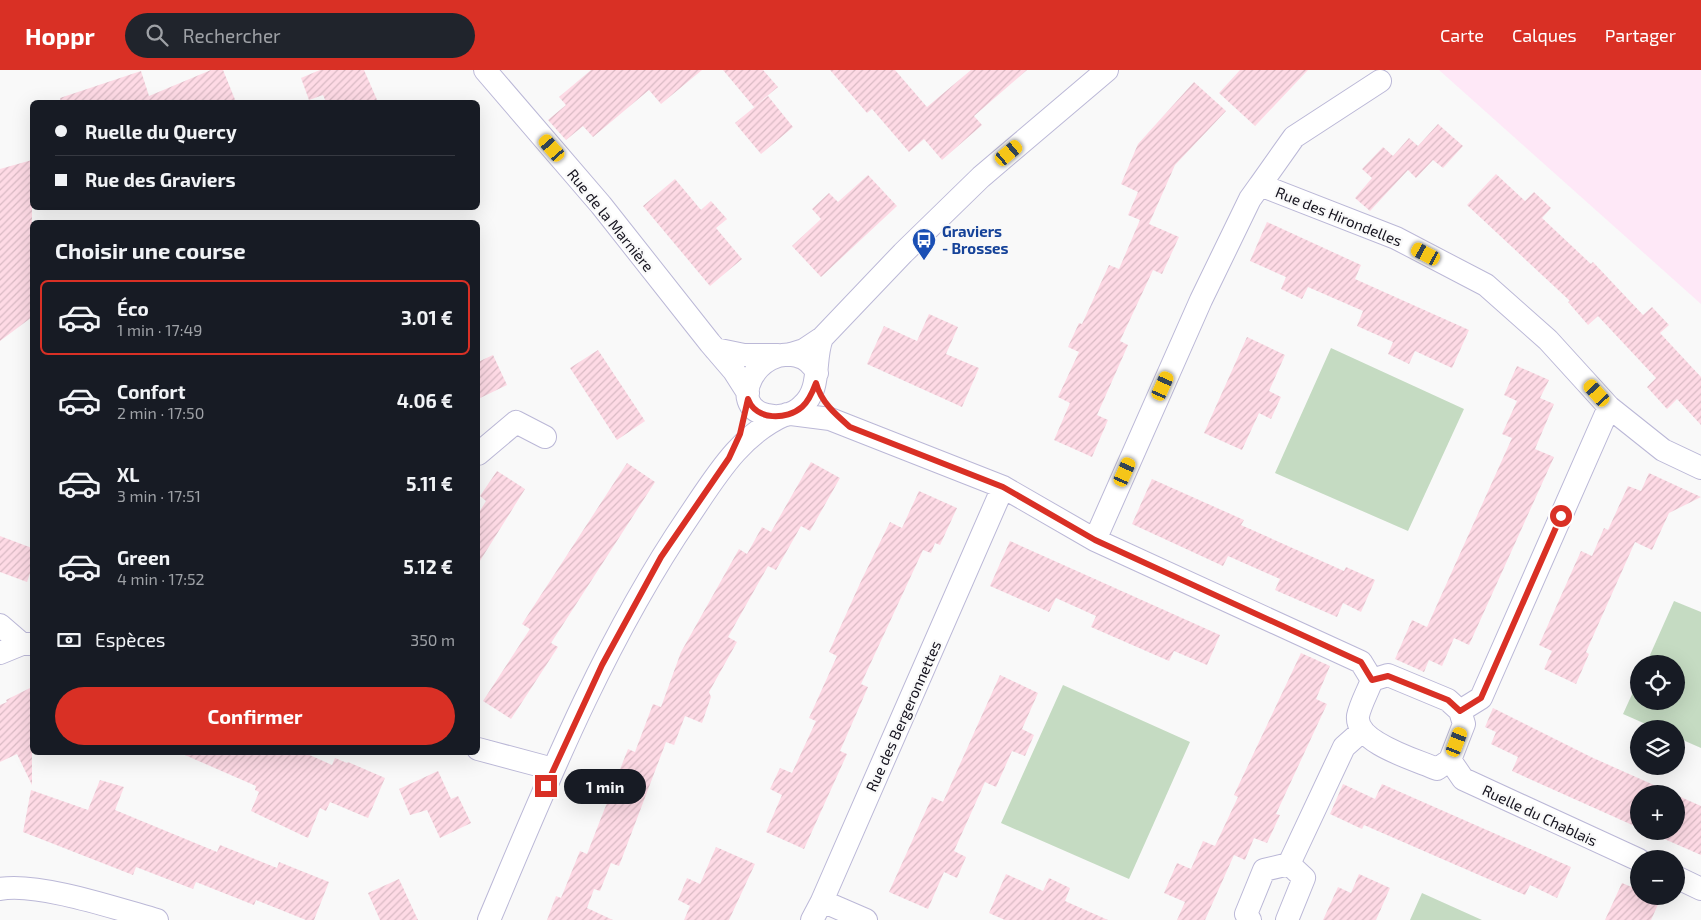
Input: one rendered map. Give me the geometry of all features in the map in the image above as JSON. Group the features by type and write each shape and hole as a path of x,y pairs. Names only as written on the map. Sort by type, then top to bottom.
{"street":[{"name":"Rue de la Marnière","path":"485,70 601,205 740,379 748,396"},
{"path":"489,920 553,769 602,665 661,557 729,458 740,434 750,380 756,370 771,358 804,350 822,338 903,253 981,176 1107,70"},
{"path":"1260,185 1294,137 1380,81"},
{"name":"Rue des Hirondelles","path":"1095,540 1201,300 1250,199 1260,185 1396,238 1486,285 1548,340 1609,407 1663,450 1701,468"},
{"path":"729,458 762,427 803,406 816,378 819,346 822,338"},
{"path":"715,349 744,355 802,357 812,365 818,393 832,411 850,427"},
{"path":"748,396 752,407 761,414 772,416 789,414 816,415 1003,487 1095,540 1361,662 1372,680"},
{"path":"1460,711 1481,698 1609,407"},
{"path":"480,452 516,422 545,437"},
{"name":"Rue des Bergeronnettes","path":"866,920 817,910 1003,487"},
{"path":"0,625 27,644"},
{"path":"0,653 27,644"},
{"path":"1388,676 1448,700 1460,711 1464,724 1450,760 1437,769 1372,741 1362,731 1358,717 1372,680 1388,676"},
{"path":"1289,864 1344,747 1362,731"},
{"path":"480,750 553,769"},
{"name":"Ruelle du Chablais","path":"1450,760 1463,779 1630,856"},
{"path":"1250,920 1246,914 1264,870 1289,864"},
{"path":"1287,920 1304,878 1289,864"},
{"path":"1685,881 1701,889"},
{"path":"0,889 12,887 41,890 157,920"}],"shaded area":[{"path":"1439,70 1701,70 1701,304"}],"green space":[{"path":"1331,348 1464,409 1408,531 1275,473"},
{"path":"1674,601 1701,612 1701,748 1685,741 1685,720 1637,720 1623,714 1630,699 1630,710 1685,710 1685,655 1650,655"},
{"path":"1063,685 1190,742 1129,879 1001,823"},
{"path":"1422,893 1482,920 1410,920"}],"building":[{"path":"211,70 223,70 235,100 60,100 60,98 141,71 149,96"},
{"path":"320,70 364,70 377,100 325,100 323,95 309,100 301,78"},
{"path":"591,70 702,70 661,104 649,90 593,137 583,126 566,140 548,120 566,105 559,97"},
{"path":"723,70 763,70 778,87 754,107"},
{"path":"830,70 895,70 927,107 971,70 1027,70 974,116 982,125 942,160 924,139 909,152 872,109 867,113"},
{"path":"1240,70 1308,70 1255,126 1219,93"},
{"path":"1194,82 1226,111 1175,165 1149,224 1179,237 1162,274 1153,270 1120,341 1128,345 1097,415 1108,420 1092,457 1054,440 1070,403 1058,397 1079,352 1068,347 1079,323 1082,324 1109,265 1119,269 1140,220 1128,215 1138,192 1121,184 1138,144"},
{"path":"768,96 793,127 761,154 735,123"},
{"path":"1438,124 1463,146 1443,168 1433,160 1416,178 1408,170 1370,211 1355,198 1372,178 1362,169 1383,147 1393,156 1409,138 1418,146"},
{"path":"30,161 30,210 32,210 32,220 30,220 30,318 0,341 0,169"},
{"path":"1496,174 1525,201 1534,192 1551,208 1542,218 1591,264 1593,262 1643,315 1652,307 1669,325 1660,333 1701,377 1701,425 1677,399 1667,409 1647,387 1656,378 1598,316 1588,325 1568,302 1570,301 1467,205"},
{"path":"868,175 897,206 821,277 792,246 821,219 812,209 829,193 838,202"},
{"path":"675,179 701,210 711,201 727,219 716,228 742,259 710,286 643,206"},
{"path":"1267,222 1361,265 1355,279 1469,330 1452,368 1415,351 1409,364 1388,354 1393,342 1357,326 1363,311 1308,287 1302,299 1281,289 1286,277 1250,261"},
{"path":"929,314 958,327 946,354 979,368 962,407 867,364 884,326 917,341"},
{"path":"1247,337 1285,355 1269,391 1281,397 1271,419 1259,413 1242,450 1204,433"},
{"path":"598,350 645,421 617,440 570,368"},
{"path":"493,355 507,385 480,398 480,361"},
{"path":"1517,366 1549,380 1540,398 1554,404 1535,449 1554,457 1469,645 1454,638 1442,666 1429,660 1424,672 1395,659 1412,620 1427,627 1512,438 1502,434 1517,401 1504,395"},
{"path":"811,462 840,478 810,531 801,526 776,570 768,566 728,637 737,642 709,692 711,697 702,723 685,716 674,745 666,742 619,866 611,863 600,891 594,889 587,908 613,920 547,920 556,896 561,898 580,851 587,854 628,749 635,752 653,704 661,707 681,652 739,549 747,554 762,527 771,532"},
{"path":"627,463 655,482 551,643 558,647 511,719 483,701 530,629 522,624"},
{"path":"497,471 525,489 480,561 480,511 486,501 480,496"},
{"path":"1649,473 1701,497 1669,513 1652,550 1635,542 1586,652 1589,654 1576,684 1544,669 1552,651 1539,645 1581,551 1592,556 1604,528 1608,530 1628,486 1641,491"},
{"path":"1152,479 1244,520 1241,525 1344,571 1346,567 1375,580 1361,612 1343,603 1337,617 1275,590 1280,579 1228,556 1223,566 1132,524"},
{"path":"919,491 957,508 940,545 935,543 931,553 923,550 861,684 868,687 840,751 847,754 804,849 766,832 782,795 770,789 780,768 792,773 816,721 809,718 837,656 829,652 890,522 902,528"},
{"path":"0,536 30,547 30,573 27,582 0,572"},
{"path":"1010,541 1220,635 1207,665 1174,651 1169,661 1091,627 1096,616 1056,598 1049,612 990,586"},
{"path":"1301,653 1330,666 1316,699 1327,704 1276,814 1280,815 1267,843 1254,838 1245,860 1234,855 1205,920 1177,920 1185,902 1164,893 1177,863 1191,869 1203,841 1215,846 1238,797 1234,795"},
{"path":"1000,675 1038,693 1022,729 1034,735 1025,756 1012,751 996,787 985,782 954,851 966,857 957,878 944,872 928,909 889,892 932,797 943,802"},
{"path":"30,688 32,785 17,754 0,762 0,705 7,702 6,700"},
{"path":"1493,708 1591,757 1654,785 1630,785 1630,824 1512,771 1518,757 1491,744 1496,732 1485,727"},
{"path":"185,755 310,755 332,765 335,758 385,778 368,818 330,802 326,811 320,808 308,838 251,811 259,792 255,790 256,786"},
{"path":"438,771 451,799 458,796 471,823 440,838 427,810 410,815 399,789"},
{"path":"100,780 124,787 115,810 217,852 220,845 277,868 279,862 329,882 314,920 306,920 256,900 254,905 196,882 193,889 136,867 133,875 23,832 31,790 88,810"},
{"path":"1343,784 1375,799 1382,784 1571,867 1557,898 1530,885 1525,895 1364,825 1362,829 1330,814"},
{"path":"1685,799 1701,806 1701,855 1667,840 1685,840"},
{"path":"716,847 755,864 729,920 684,920 690,906 678,900 687,878 700,884"},
{"path":"1006,874 1043,891 1049,878 1070,888 1065,901 1108,920 1005,920 989,913"},
{"path":"1359,874 1390,888 1376,920 1323,920 1338,887 1351,893"},
{"path":"399,879 418,920 380,920 368,893"},
{"path":"1622,883 1630,886 1630,905 1658,905 1651,920 1605,920"}],"place":[{"name":"Graviers - Brosses","path":"924,261"}],"route":[{"path":"546,786 602,665 661,557 729,458 740,434 748,399 752,407 761,414 778,416 791,414 803,406 816,383 818,393 832,411 850,427 1003,487 1095,540 1361,662 1372,680 1388,676 1448,700 1460,711 1481,698 1561,516"}]}
